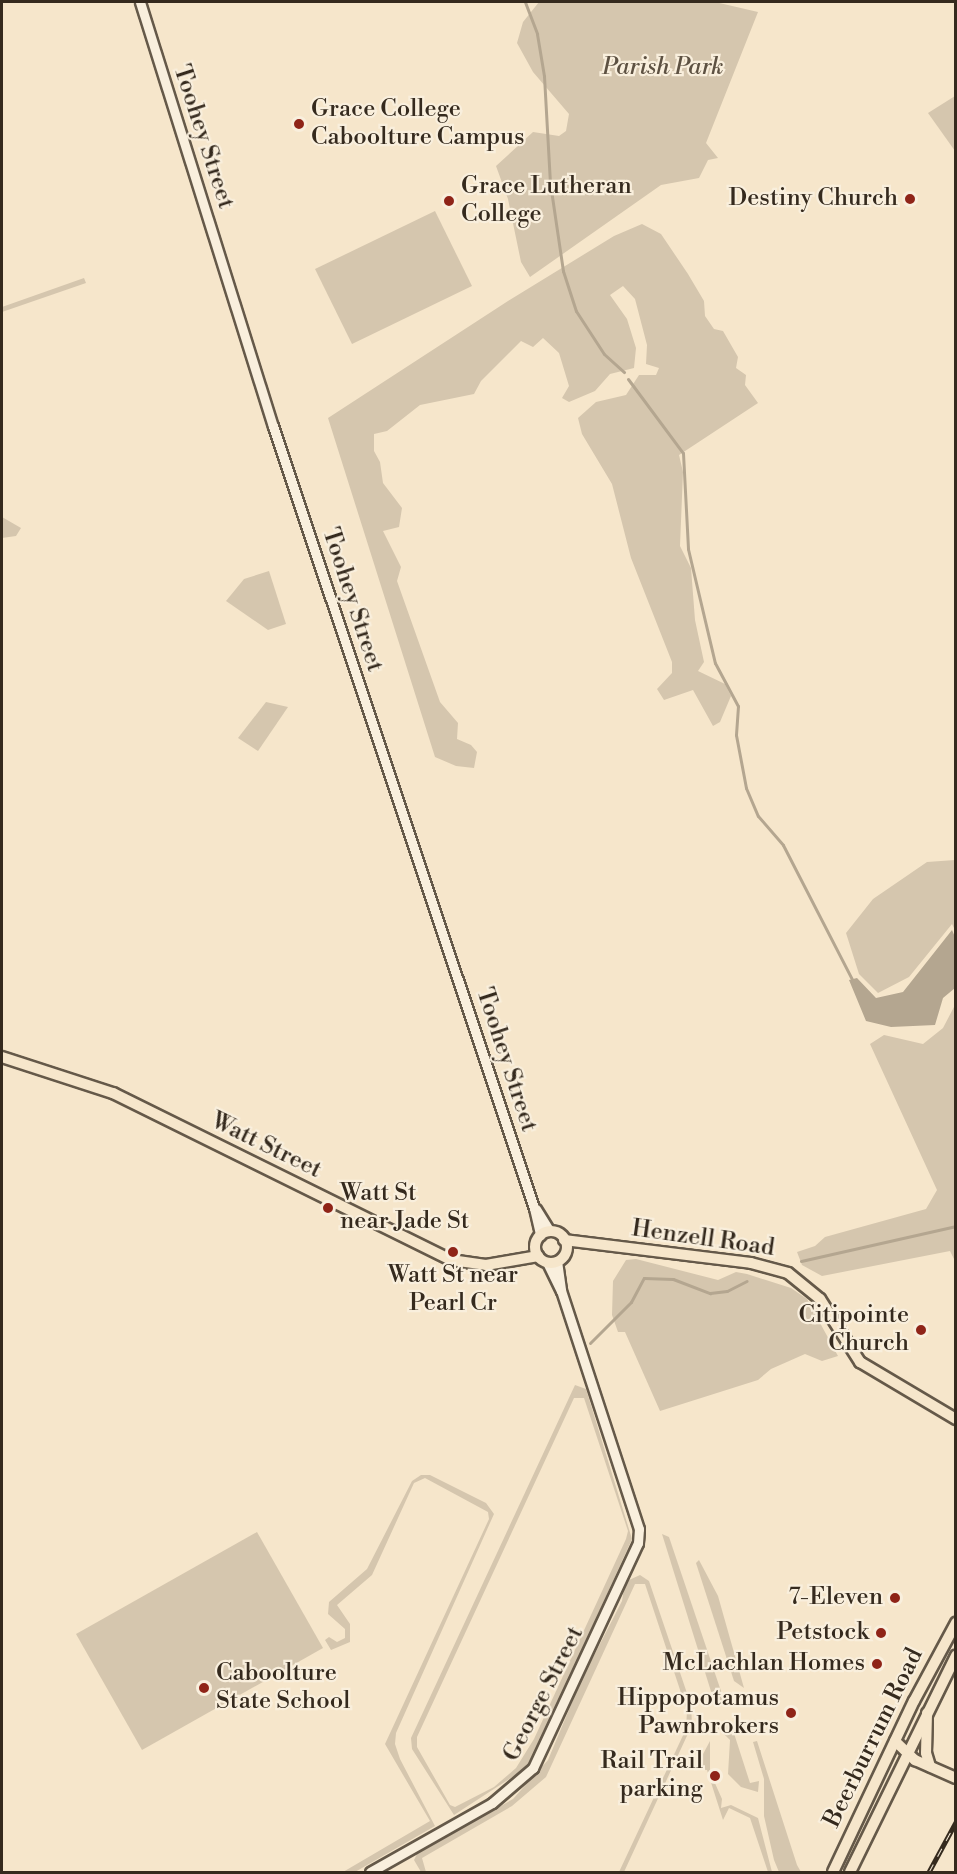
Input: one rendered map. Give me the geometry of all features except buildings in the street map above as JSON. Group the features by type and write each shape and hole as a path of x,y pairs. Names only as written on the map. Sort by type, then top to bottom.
{"main road":[{"name":"Watt Street","path":"2,1057 113,1093 451,1260 486,1265 544,1248 565,1245"},
{"path":"544,1248 565,1245"},
{"name":"Henzell Road","path":"565,1245 751,1263 788,1273 820,1299 860,1362 956,1419"},
{"name":"Beerburrum Road","path":"833,1872 895,1741 956,1623"},
{"name":"Beerburrum Road","path":"850,1872 927,1710 956,1656"},
{"path":"927,1710 926,1753 930,1766"},
{"path":"895,1741 906,1753 956,1778"}],"street":[{"name":"Toohey Street","path":"140,2 273,426 358,673 361,694 639,1529 630,1562"},
{"name":"George Street","path":"370,1872 492,1803 533,1768 630,1562"}],"green space":[{"name":"Parish Park","path":"539,2 715,2 758,12 706,143 718,158 708,160 699,178 661,185 530,277 521,262 508,199 496,166 533,132 559,136 566,131 569,114 533,72 517,43 523,22"},
{"path":"955,96 955,151 928,113"},
{"path":"435,211 472,286 352,344 315,269"},
{"path":"642,224 661,234 688,274 704,301 705,316 714,329 723,331 738,357 736,368 746,375 745,385 758,403 679,455 683,472 680,546 691,568 695,620 704,662 698,671 725,684 731,696 720,722 713,726 693,690 664,700 657,689 672,673 672,662 631,558 612,484 582,434 578,418 596,402 626,395 639,375 656,375 659,368 646,364 647,345 635,299 623,286 610,295 627,319 636,348 634,368 610,374 595,391 569,402 562,398 569,386 559,353 543,338 533,347 521,341 481,381 474,394 420,405 387,431 374,434 374,451 380,462 383,483 402,508 399,527 383,531 401,567 397,581 440,702 458,723 457,739 471,745 477,752 474,768 456,766 435,757 328,418 508,301 614,236"},
{"path":"84,278 86,283 2,312 2,307"},
{"path":"2,517 21,528 16,536 2,538"},
{"path":"269,571 286,624 268,630 226,601 244,579"},
{"path":"266,702 288,707 258,751 238,738"},
{"path":"955,860 955,930 952,924 909,977 878,993 859,974 846,933 873,899 927,862"},
{"path":"955,1005 955,1261 950,1251 822,1276 802,1265 797,1252 815,1246 825,1237 926,1209 937,1190 870,1044 884,1035 923,1044 943,1028"},
{"path":"636,1259 718,1280 736,1272 747,1274 791,1288 807,1299 838,1356 822,1361 805,1354 771,1369 758,1380 660,1411 625,1332 618,1332 612,1315 613,1281 626,1260"},
{"path":"575,1385 586,1389 632,1539 529,1766 454,1815 412,1749 411,1738","holes":["574,1398 584,1398 628,1531 626,1539 534,1739 516,1768 494,1787 455,1807 450,1805 417,1747 417,1737"]},
{"path":"421,1475 430,1475 486,1503 494,1514 396,1733 395,1744 400,1759 435,1826 355,1872 343,1872 430,1821 385,1744 489,1519 488,1512 425,1478 414,1483 372,1575 337,1605 350,1624 350,1642 331,1650 325,1640 329,1637 337,1642 345,1638 345,1629 328,1614 329,1602 367,1569 412,1481"},
{"path":"257,1532 323,1648 142,1750 76,1634"},
{"path":"662,1534 669,1537 724,1700 722,1704 714,1701"},
{"path":"699,1560 718,1596 744,1688 734,1681 696,1563"},
{"path":"640,1575 649,1581 691,1705 692,1725 624,1872 619,1872 686,1729 687,1711 645,1584 635,1584 546,1777 512,1806 422,1858 426,1872 421,1872 414,1860 417,1854 513,1799 548,1760 581,1681 622,1601 624,1588 629,1580"},
{"path":"730,1721 750,1783 759,1781 758,1792 741,1787 728,1774 730,1740 717,1727"},
{"path":"710,1741 710,1772 722,1799 721,1808 731,1805 758,1818 772,1872 768,1872 750,1818 729,1808 723,1820 707,1770 695,1769"},
{"path":"757,1741 801,1872 779,1872 774,1860 764,1816 764,1779 753,1742"}],"shaded area":[{"path":"952,930 955,937 955,988 943,998 935,1025 891,1027 866,1021 849,980 857,978 876,998 903,992"}],"waterway":[{"path":"525,2 537,34 544,76 550,183 563,271 576,311 604,354 624,372"},
{"path":"628,379 683,453 688,549 715,663 738,706 736,735 746,788 758,816 783,845 854,983"},
{"path":"801,1261 956,1226"},
{"path":"590,1343 631,1302 644,1278 673,1279 710,1293 727,1291 747,1281"}],"railway":[{"path":"929,1872 956,1822"}],"place":[{"name":"Grace College Caboolture Campus","path":"299,124"},
{"name":"Destiny Church","path":"910,199"},
{"name":"Grace Lutheran College","path":"449,201"},
{"name":"Watt St near Jade St","path":"328,1208"},
{"name":"Watt St near Pearl Cr","path":"453,1252"},
{"name":"Citipointe Church","path":"921,1330"},
{"name":"7-Eleven","path":"895,1598"},
{"name":"Petstock","path":"881,1633"},
{"name":"McLachlan Homes","path":"877,1664"},
{"name":"Caboolture State School","path":"204,1688"},
{"name":"Hippopotamus Pawnbrokers","path":"791,1713"},
{"name":"Rail Trail parking","path":"715,1776"}]}
